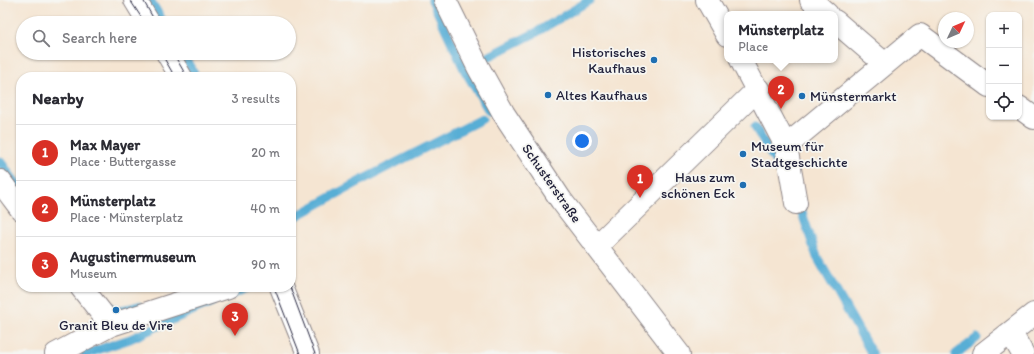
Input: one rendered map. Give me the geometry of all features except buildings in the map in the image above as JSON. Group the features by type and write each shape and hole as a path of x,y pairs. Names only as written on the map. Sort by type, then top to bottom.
{"street":[{"path":"135,0 145,16"},
{"name":"Schusterstraße","path":"445,0 478,67 504,114 562,200 679,354"},
{"path":"707,0 724,30"},
{"path":"811,0 824,11"},
{"path":"838,24 885,64"},
{"path":"786,146 920,35 986,84"},
{"path":"171,60 178,72"},
{"path":"743,63 758,89 786,146 796,203"},
{"path":"597,246 758,89"},
{"path":"1022,109 1034,118"},
{"path":"0,182 16,203"},
{"path":"85,292 111,325"},
{"path":"56,354 111,325 213,292"},
{"path":"284,292 308,354"},
{"path":"983,354 1034,314"},
{"path":"1010,332 1023,354"}],"waterway":[{"path":"150,0 160,16"},
{"path":"432,0 465,71 489,111"},
{"path":"486,58 537,32 590,0"},
{"path":"186,60 193,72"},
{"path":"296,216 364,179 482,119"},
{"path":"755,127 785,178"},
{"path":"0,161 16,183"},
{"path":"798,201 817,257 872,354"},
{"path":"226,297 238,292"},
{"path":"104,301 112,308 120,310 139,306"},
{"path":"85,354 130,339 212,302"},
{"path":"956,354 977,338"}],"tram line":[{"path":"130,0 140,16"},
{"path":"143,0 152,16"},
{"path":"165,60 172,72"},
{"path":"177,60 184,72"},
{"path":"276,292 300,354"},
{"path":"292,292 315,354"}],"place":[{"name":"Historisches Kaufhaus","path":"654,60"},
{"name":"Altes Kaufhaus","path":"548,95"},
{"name":"Münstermarkt","path":"802,96"},
{"name":"Münsterplatz","path":"781,109"},
{"name":"Museum für Stadtgeschichte","path":"743,154"},
{"name":"Haus zum schönen Eck","path":"743,185"},
{"name":"Max Mayer","path":"640,198"},
{"name":"Granit Bleu de Vire","path":"116,310"},
{"name":"Augustinermuseum","path":"235,336"}]}
